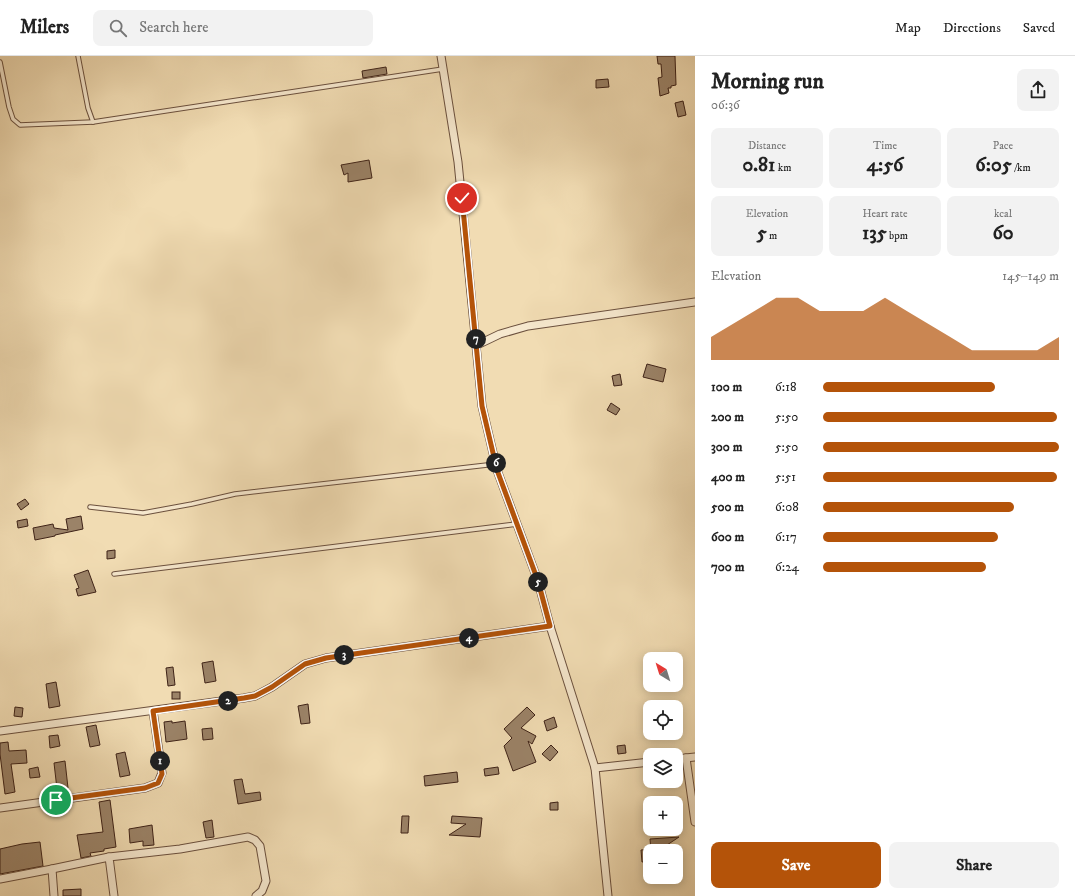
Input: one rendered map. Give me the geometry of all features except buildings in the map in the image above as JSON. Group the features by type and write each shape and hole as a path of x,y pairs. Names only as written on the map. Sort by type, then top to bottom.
{"street":[{"path":"441,56 458,162 482,406 496,464 538,581 550,626 595,768 608,896"},
{"path":"477,345 500,334 528,326 695,302"},
{"path":"0,731 255,696 272,687 305,664 326,658 550,626"},
{"path":"0,808 145,788 158,783 162,774 153,711"},
{"path":"683,758 695,757"},
{"path":"686,758 695,822"},
{"path":"595,768 643,763"},
{"path":"0,879 109,857 180,849 248,837 255,840 260,846 266,881 262,891 256,896"},
{"path":"109,857 114,896"},
{"path":"52,869 54,896"}],"lane":[{"path":"78,56 88,108 93,122"},
{"path":"0,62 9,107 13,119 20,125 93,122 443,69"},
{"path":"90,507 143,513 235,494 496,464"},
{"path":"114,574 517,524"}],"route":[{"path":"56,800 145,788 158,783 162,774 153,711 255,696 272,687 305,664 326,658 550,626 538,581 497,470 482,406 462,198"}]}
